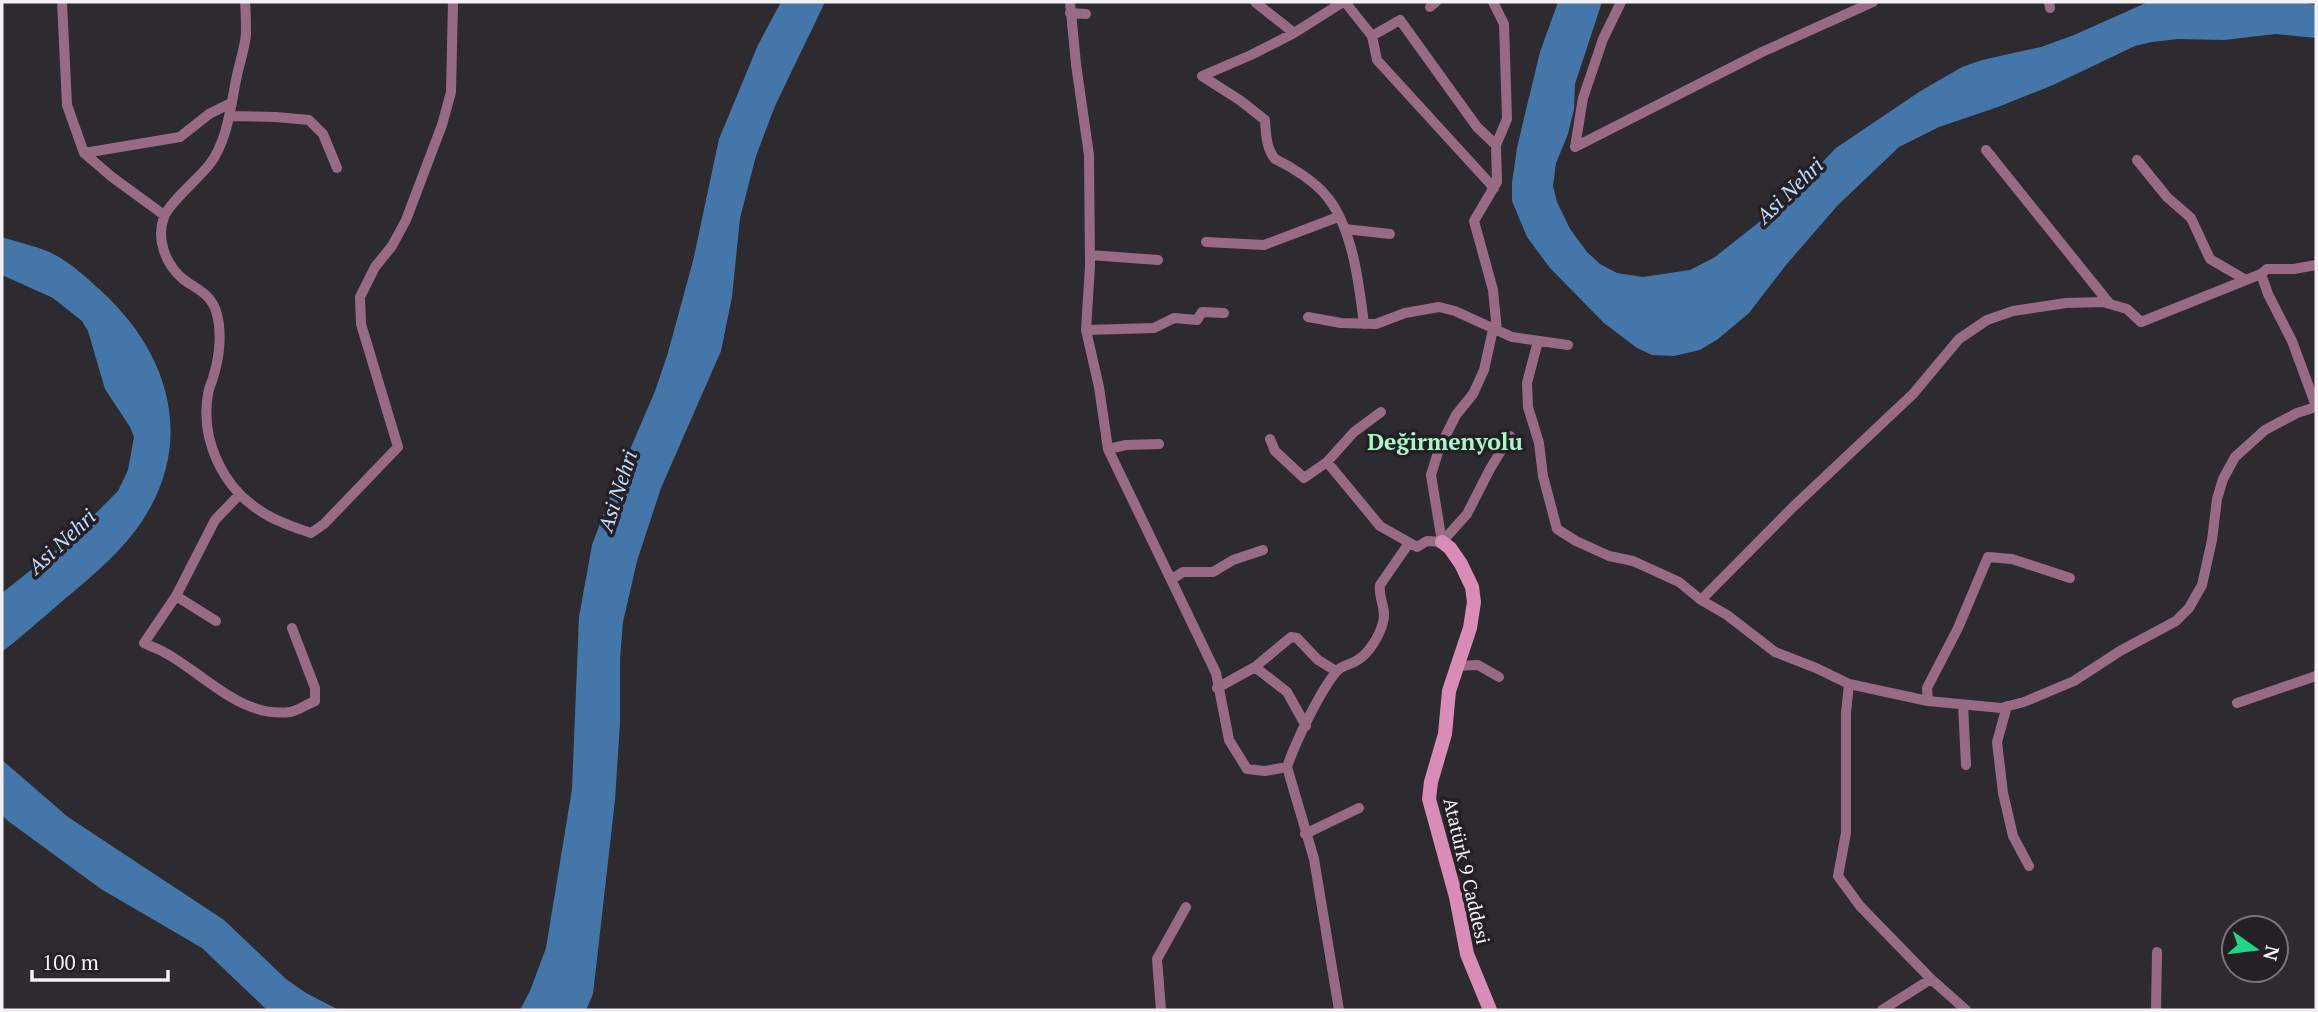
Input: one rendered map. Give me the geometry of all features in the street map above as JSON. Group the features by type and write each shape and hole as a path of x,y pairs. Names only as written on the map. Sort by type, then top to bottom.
{"street":[{"path":"62,2 67,105 84,153 164,215"},
{"path":"245,2 246,36 221,144 211,163 164,215 160,238 168,262 182,278 204,292 213,303 217,314 220,335 216,370 208,394 207,418 209,441 216,461 239,495 261,512 310,533 324,524 398,447 361,324 360,296 375,267 392,246 406,220 442,125 451,92 453,2"},
{"path":"1255,2 1294,33"},
{"path":"1364,324 1358,277 1345,229 1328,197 1270,154 1265,120 1202,76 1294,33 1344,2 1373,36 1377,60 1494,188"},
{"path":"1442,542 1431,475 1439,449 1456,415 1472,394 1484,370 1495,330 1493,290 1474,221 1497,182 1496,145 1507,119 1504,24 1493,2"},
{"path":"1621,2 1603,39 1583,97 1574,147 1762,52 1872,2"},
{"path":"1070,7 1086,14"},
{"path":"1070,7 1089,155 1090,255 1086,330 1099,387 1108,449 1216,673 1228,740 1247,769 1265,771 1287,767"},
{"path":"1373,36 1401,20 1477,127 1496,145"},
{"path":"84,153 180,137 209,114 231,103"},
{"path":"229,116 309,120 323,134 337,168"},
{"path":"1986,150 2109,303"},
{"path":"2137,160 2167,197 2191,218 2210,259 2246,280"},
{"path":"1206,242 1264,245 1338,217"},
{"path":"1345,229 1390,234"},
{"path":"1090,255 1158,260"},
{"path":"1701,600 1792,508 1913,394 1959,339 1987,320 2013,312 2066,303 2109,303 2127,309 2141,322 2261,274 2267,269 2294,269 2316,265"},
{"path":"1538,341 1527,383 1528,407 1539,443 1543,476 1557,529 1609,556 1633,561 1679,582 1775,653 1849,684 1928,701 2007,706 2024,702 2074,681 2120,651 2176,621 2189,608 2202,585 2212,540 2217,499 2223,479 2235,457 2265,430 2316,406 2292,341 2261,274"},
{"path":"1308,317 1340,323 1376,324 1405,313 1439,307 1455,311 1512,337 1568,345"},
{"path":"1086,330 1154,328 1174,318 1197,320 1202,312 1224,313"},
{"path":"1270,439 1275,451 1302,478 1327,461 1354,432 1381,412"},
{"path":"1442,542 1467,514 1510,436"},
{"path":"1108,449 1126,445 1159,444"},
{"path":"1327,461 1380,526 1417,547 1427,541 1442,542"},
{"path":"239,495 215,520 176,596 144,643 170,656 250,707 271,712 293,712 315,701 315,688 292,628"},
{"name":"Atatürk 9 Caddesi","path":"1442,542 1450,548 1461,564 1473,594 1471,620 1449,691 1445,734 1431,782 1429,799 1456,897 1464,947 1490,1010"},
{"path":"1339,1010 1314,859 1287,767 1336,671 1358,661 1370,648 1384,619 1380,585 1409,543"},
{"path":"1172,579 1182,572 1213,572 1233,560 1263,550"},
{"path":"1928,701 1927,688 1958,628 1988,557 2012,559 2070,578"},
{"path":"176,596 216,621"},
{"path":"1217,688 1255,667 1285,645 1291,637 1297,638 1318,660 1336,671"},
{"path":"1456,666 1478,664 1499,677"},
{"path":"1255,667 1287,692 1306,726"},
{"path":"2237,703 2316,676"},
{"path":"1849,684 1846,713 1846,833 1838,876 1860,906 1931,979 1966,1010"},
{"path":"1963,705 1966,765"},
{"path":"2007,706 1997,742 2003,793 2013,836 2029,866"},
{"path":"1305,834 1359,808"},
{"path":"1161,1010 1157,959 1186,907"},
{"path":"2156,1010 2157,952"},
{"path":"1882,1010 1931,979"}],"water":[{"name":"Asi Nehri","path":"781,2 825,2 775,106 756,156 740,218 732,297 721,351 661,488 637,561 623,622 615,800 593,994 586,1010 520,1010 546,948 572,789 579,617 592,545 667,356 693,261 719,139 758,45"},
{"path":"1558,2 1602,2 1575,84 1574,109 1568,134 1556,163 1553,186 1557,202 1570,229 1600,264 1617,273 1643,277 1690,270 1715,257 1783,203 1836,148 1919,92 1962,67 2041,47 2148,2 2301,2 2316,5 2316,38 2276,34 2224,40 2178,39 2135,46 2053,85 1939,127 1899,147 1838,205 1749,313 1718,339 1700,350 1674,356 1652,355 1637,348 1604,323 1550,268 1527,237 1512,201 1517,148 1540,52"},
{"path":"2,237 44,250 63,260 89,280 121,311 155,362 165,390 170,419 170,448 163,478 150,508 131,536 97,571 2,652 2,593 70,539 118,491 128,470 134,437 105,389 88,331 82,321 53,298 2,275"},
{"path":"2,760 68,817 224,920 286,979 339,1010 267,1010 202,948 101,889 8,821 2,815"}],"district":[{"name":"Değirmenyolu","path":"1445,442"}]}
